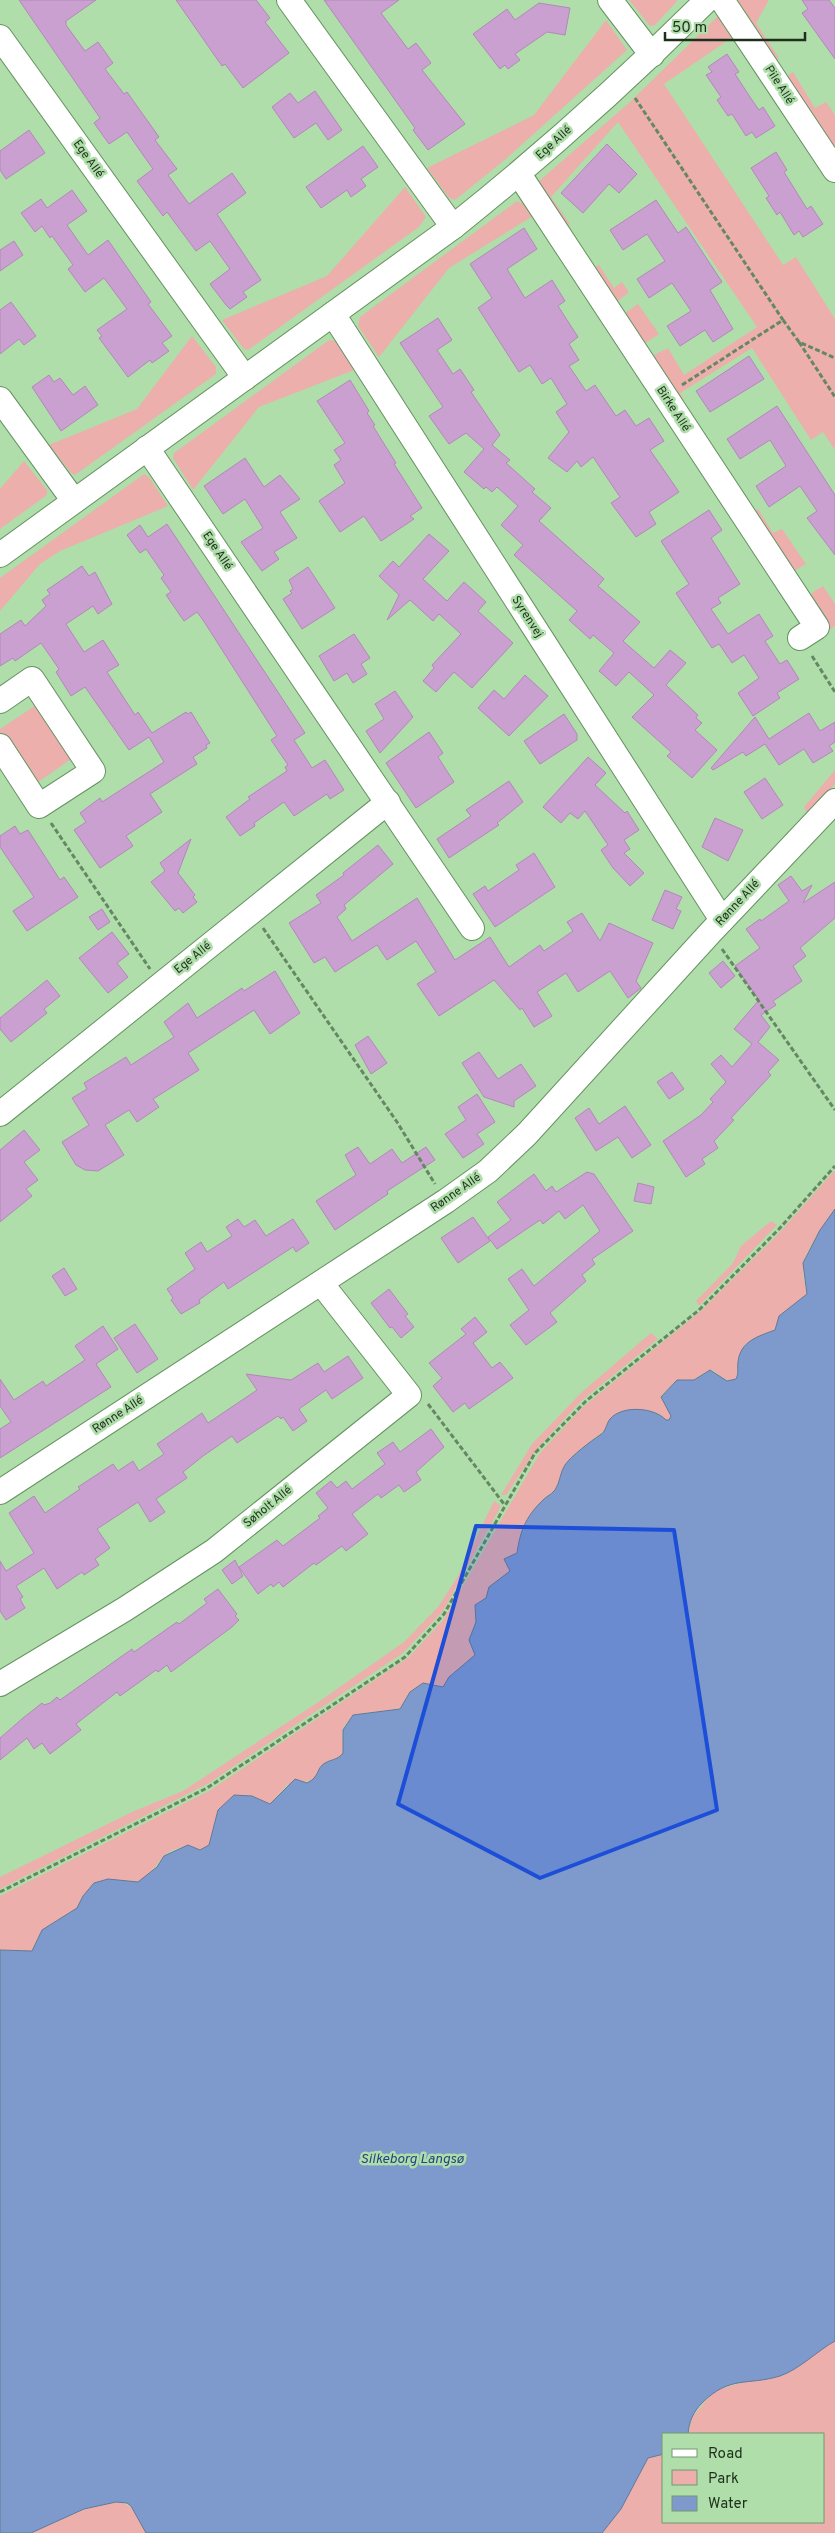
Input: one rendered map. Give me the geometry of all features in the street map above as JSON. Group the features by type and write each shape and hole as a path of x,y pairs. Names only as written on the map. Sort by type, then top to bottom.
{"street":[{"path":"289,0 453,228"},
{"path":"610,0 652,55"},
{"name":"Ege Allé","path":"0,555 453,228 519,174 622,82 707,0"},
{"name":"Pile Allé","path":"722,0 835,170"},
{"name":"Ege Allé","path":"0,37 245,378"},
{"name":"Birke Allé","path":"519,174 816,627 800,638"},
{"name":"Syrenvej","path":"333,314 716,926"},
{"path":"0,399 74,501"},
{"name":"Ege Allé","path":"148,448 472,928"},
{"path":"0,700 32,679 93,771 39,806 0,746"},
{"name":"Rønne Allé","path":"0,1492 446,1201 488,1171 527,1134 716,926 835,801"},
{"name":"Ege Allé","path":"0,1114 251,910 388,802"},
{"path":"321,1283 408,1395"},
{"name":"Søholt Allé","path":"0,1684 125,1610 214,1551 408,1395"}],"path":[{"path":"622,82 643,108 835,397"},
{"path":"665,396 783,320"},
{"path":"799,342 835,358"},
{"path":"800,638 835,692"},
{"path":"39,806 160,984"},
{"path":"251,910 397,1122 446,1201"},
{"path":"716,926 835,1110"},
{"path":"0,1892 208,1788 405,1657 444,1614 536,1453 586,1401 699,1310 779,1229 835,1166"},
{"path":"408,1395 421,1396 505,1505"}],"highlighted area":[{"path":"476,1526 674,1530 717,1810 540,1878 398,1804"}],"green space":[{"path":"629,0 678,0 655,25 650,26"},
{"path":"733,0 769,0 756,23 779,58 774,62"},
{"path":"718,16 730,23 737,34 664,84 783,265 796,257 835,319 835,450 823,432 811,440 752,348 680,393 684,400 677,403 648,358 668,348 684,375 757,327 618,122 551,197 570,224 565,228 538,182 630,102"},
{"path":"606,20 627,50 507,158 455,200 449,198 427,168 534,115"},
{"path":"793,72 815,108 826,102 835,115 835,152 785,78"},
{"path":"405,187 426,217 419,227 248,350 244,349 222,320 327,276"},
{"path":"517,201 531,207 536,214 449,268 379,357 358,326 360,317"},
{"path":"599,265 614,288 622,282 629,292 614,304 591,269"},
{"path":"638,304 659,334 641,346 621,316"},
{"path":"192,336 216,367 216,374 75,475 71,473 49,445 137,409"},
{"path":"329,340 337,341 354,370 259,407 193,490 173,458 174,453"},
{"path":"24,461 47,490 47,495 0,529 0,489"},
{"path":"144,474 149,477 168,506 60,551 40,564 0,611 0,578"},
{"path":"758,509 773,533 782,529 806,564 796,570 788,570 751,514"},
{"path":"823,586 835,604 835,626 829,630 812,605 810,598 813,592"},
{"path":"39,703 74,757 34,785 0,734 0,729"},
{"path":"835,770 835,784 808,815 804,807"},
{"path":"835,1170 835,1209 806,1255 803,1273 807,1294 779,1316 775,1330 757,1337 746,1344 742,1349 737,1374 733,1381 724,1379 714,1371 707,1371 694,1380 677,1380 661,1396 671,1416 669,1420 655,1412 642,1410 615,1416 603,1432 567,1462 555,1490 540,1503 522,1529 517,1553 505,1563 511,1568 510,1571 489,1587 486,1598 475,1605 476,1622 469,1640 475,1655 449,1677 443,1687 410,1692 400,1708 360,1714 353,1717 347,1722 343,1730 343,1753 314,1780 287,1785 270,1804 252,1796 218,1810 209,1845 200,1850 186,1847 171,1851 163,1857 149,1874 138,1882 108,1879 92,1885 77,1908 37,1939 32,1951 0,1950 0,1896 209,1791 409,1657 443,1620 540,1453 583,1407 702,1310 780,1232"},
{"path":"771,1221 777,1225 699,1306 696,1301 733,1263 741,1246"},
{"path":"651,1333 658,1339 580,1402 536,1450 506,1495 501,1495 532,1444 582,1392"},
{"path":"494,1501 501,1506 443,1611 403,1653 209,1783 0,1889 0,1877 132,1812 183,1791 317,1703 404,1642 438,1607 458,1576"},
{"path":"835,2341 835,2533 602,2533 621,2509 648,2458 662,2454 662,2523 825,2523 825,2433 688,2433 692,2417 715,2390 796,2368 814,2353"},
{"path":"116,2502 127,2505 136,2512 146,2533 31,2533 84,2509"}],"water":[{"name":"Silkeborg Langsø","path":"835,1209 835,2341 780,2376 721,2388 699,2406 690,2421 688,2433 662,2433 662,2454 648,2458 621,2509 602,2533 146,2533 131,2506 127,2503 116,2502 84,2509 31,2533 0,2533 0,1950 32,1951 42,1930 77,1908 83,1896 94,1883 108,1879 138,1882 157,1867 164,1856 188,1845 200,1850 209,1845 218,1810 234,1795 252,1796 270,1804 295,1779 307,1783 311,1781 322,1765 343,1753 343,1730 353,1715 400,1709 410,1692 423,1683 443,1687 449,1677 475,1655 469,1640 476,1622 475,1605 486,1598 489,1587 510,1571 504,1559 517,1553 527,1520 535,1508 555,1490 563,1468 568,1461 602,1434 610,1419 622,1411 646,1410 669,1420 671,1416 661,1397 677,1380 694,1380 710,1370 727,1381 736,1379 740,1355 746,1344 775,1330 779,1316 807,1294 803,1263 820,1230"}],"building":[{"path":"19,0 96,0 66,21 66,25 85,51 98,42 113,63 105,69 124,94 127,92 159,137 155,140 177,169 168,175 189,204 232,173 246,193 217,214 261,280 243,292 247,297 230,309 226,305 210,284 230,269 210,241 196,251 167,212 163,216 137,181 153,169 127,132 109,144 94,123 100,118"},
{"path":"176,0 256,0 270,18 265,22 289,53 243,88 225,64 222,66"},
{"path":"324,0 399,0 381,13 408,49 416,43 431,63 422,70 465,124 428,150 413,130 415,128"},
{"path":"802,0 829,0 835,8 835,59 802,13 808,9"},
{"path":"539,3 570,8 565,35 547,32 515,54 520,60 508,69 505,65 500,69 473,34 507,9 515,20"},
{"path":"727,54 739,72 735,74 752,100 759,110 763,107 775,126 756,138 752,132 746,136 732,114 728,116 717,100 721,97 706,75 712,72 708,67"},
{"path":"315,91 342,130 328,140 316,123 294,138 272,107 290,93 298,103"},
{"path":"29,130 45,153 6,179 0,170 0,151"},
{"path":"607,144 637,174 619,193 609,184 583,213 561,193"},
{"path":"363,146 378,167 361,179 366,186 351,197 347,190 321,208 306,187"},
{"path":"776,152 787,170 784,172 807,209 811,206 823,224 803,237 799,231 794,235 780,212 777,215 766,198 769,196 751,168"},
{"path":"72,190 87,211 67,225 88,255 108,240 151,302 148,304 172,336 162,343 169,351 152,363 150,360 128,377 99,338 102,336 97,330 127,309 104,278 85,292 68,269 73,265 52,236 50,238 42,226 35,232 21,213 41,199 47,208"},
{"path":"656,200 678,233 686,227 722,282 710,290 733,329 713,342 705,330 680,346 667,326 691,311 672,283 649,298 637,279 665,261 647,234 623,250 610,230"},
{"path":"524,228 537,249 507,269 525,298 552,280 565,301 558,306 578,337 569,344 579,360 569,366 586,391 595,385 616,416 625,410 636,426 649,418 664,441 650,450 679,492 649,512 656,524 636,537 611,503 620,497 593,457 581,467 577,461 567,472 548,458 569,432 556,412 567,404 551,378 542,384 530,365 519,372 478,308 492,298 470,264"},
{"path":"14,241 23,255 0,271 0,250"},
{"path":"11,302 36,336 24,345 19,339 0,354 0,310"},
{"path":"438,318 452,340 437,350 453,374 460,369 474,390 471,392 500,435 492,445 510,460 506,463 535,489 532,492 551,508 539,521 604,579 598,586 640,622 623,641 654,668 670,650 686,663 666,685 698,715 696,718 702,723 695,730 717,750 692,778 667,756 671,752 632,717 654,695 629,672 616,686 599,671 614,653 593,635 590,639 569,620 577,611 514,555 523,545 501,525 518,506 497,487 492,492 486,487 484,489 464,472 484,449 466,433 449,444 429,416 443,407 400,343"},
{"path":"749,356 764,379 710,412 696,391"},
{"path":"49,375 54,382 60,378 73,395 85,386 98,405 61,431 32,387"},
{"path":"350,380 369,411 367,413 375,425 373,426 396,463 394,464 422,508 410,516 414,519 381,541 364,516 340,532 319,501 345,483 334,465 341,460 334,450 345,443 317,401"},
{"path":"777,406 835,495 835,555 807,518 817,511 800,486 769,507 756,486 786,466 770,440 740,459 727,439"},
{"path":"245,458 264,487 280,475 300,499 280,512 297,538 274,552 279,559 262,571 241,542 263,528 245,499 223,514 204,486"},
{"path":"709,510 722,530 711,538 740,584 718,598 721,603 711,609 728,634 759,614 773,636 765,641 780,664 787,660 799,679 777,693 780,698 753,716 738,693 759,678 744,655 732,663 719,644 712,648 676,593 689,584 661,541"},
{"path":"167,524 305,733 294,740 312,768 325,760 344,790 330,799 327,794 294,816 284,802 254,823 255,826 240,836 226,817 250,799 248,797 287,771 285,767 288,765 271,740 277,736 203,620 197,612 184,621 166,595 171,592 161,578 164,575 146,549 140,553 127,535 140,525 148,537"},
{"path":"429,534 449,551 423,579 447,601 464,582 486,602 478,611 513,643 472,688 454,672 436,692 423,681 434,668 432,665 461,634 439,614 433,621 410,600 387,620 399,595 379,576 393,561 399,567"},
{"path":"82,566 89,576 95,572 112,604 98,614 93,606 66,624 84,652 103,640 119,665 107,672 135,715 138,712 152,733 186,712 188,714 191,712 210,743 206,745 207,748 193,757 197,764 150,794 162,812 126,836 133,846 100,868 74,830 86,822 80,813 100,798 102,802 164,762 149,737 129,750 85,687 71,696 56,672 59,669 41,643 15,661 13,658 0,666 0,634 21,620 25,626 46,606 42,600 50,594 47,590"},
{"path":"308,567 335,608 302,629 283,599 292,593 290,591 293,589 289,580"},
{"path":"354,634 370,658 361,664 367,674 353,683 347,673 334,681 319,656"},
{"path":"525,675 548,696 509,736 478,708 494,690 504,699"},
{"path":"395,691 413,717 380,753 366,731 384,719 375,704"},
{"path":"809,713 820,731 835,722 835,742 829,746 833,751 813,763 804,749 779,765 765,744 746,756 743,752 713,770 711,768 755,717 769,739"},
{"path":"564,714 577,734 577,740 540,764 524,741"},
{"path":"429,732 443,753 438,757 454,782 416,808 386,763"},
{"path":"588,757 606,773 595,785 625,813 627,811 639,830 624,840 630,849 624,853 644,873 630,886 613,868 601,850 608,845 585,811 578,819 570,813 561,823 543,807"},
{"path":"765,778 783,805 762,819 744,792"},
{"path":"509,781 523,802 497,823 499,825 449,858 437,839 471,816 466,810"},
{"path":"715,818 743,830 728,861 702,847"},
{"path":"15,826 20,834 28,830 60,880 64,877 78,897 27,931 13,911 34,897 0,847 0,836"},
{"path":"191,839 178,873 195,895 193,897 197,902 183,913 179,908 175,911 151,882 165,871 160,863"},
{"path":"378,845 393,864 344,905 346,909 337,917 352,941 417,898 455,960 490,937 509,967 540,945 544,951 573,931 567,922 582,913 600,941 609,923 653,943 636,981 641,988 628,998 610,971 578,992 566,973 537,992 552,1016 534,1027 522,1008 520,1010 494,980 439,1016 417,984 436,972 416,941 387,960 377,945 335,972 325,957 314,963 289,923 321,903 316,895 344,875 343,873"},
{"path":"534,853 555,887 495,927 473,894 485,886 488,891 519,870 516,865"},
{"path":"791,876 802,891 812,885 803,903 835,882 835,918 800,948 806,956 793,966 802,981 773,1001 776,1005 761,1015 770,1027 758,1042 779,1060 768,1072 771,1075 731,1118 734,1120 714,1141 718,1148 702,1159 705,1164 686,1177 663,1141 701,1115 713,1102 710,1099 726,1082 711,1064 721,1055 732,1067 752,1044 734,1029 759,1000 735,966 760,948 746,929 789,901 778,885"},
{"path":"665,890 682,897 676,909 681,911 673,929 652,920"},
{"path":"102,909 110,922 98,930 89,917"},
{"path":"112,932 129,954 117,963 128,977 108,993 79,958"},
{"path":"723,961 735,976 721,988 709,973"},
{"path":"275,971 300,1013 270,1034 254,1010 188,1053 199,1070 153,1099 159,1107 137,1122 129,1110 105,1125 124,1155 98,1171 85,1170 76,1165 62,1142 89,1125 72,1098 87,1089 84,1083 126,1057 131,1065 174,1037 164,1022 188,1003 197,1018 242,988 244,991"},
{"path":"47,980 60,996 44,1009 47,1013 11,1042 0,1029 0,1018"},
{"path":"368,1036 387,1063 371,1074 355,1045"},
{"path":"479,1052 498,1079 521,1064 536,1086 514,1101 514,1107 484,1097 462,1063"},
{"path":"672,1072 684,1089 669,1099 657,1082"},
{"path":"477,1094 495,1122 477,1134 484,1144 463,1158 445,1134 466,1120 458,1107"},
{"path":"625,1106 651,1145 632,1158 618,1137 596,1151 575,1118 589,1108 599,1124"},
{"path":"24,1130 40,1150 24,1162 38,1180 26,1189 32,1196 0,1222 0,1150"},
{"path":"358,1147 370,1164 392,1149 402,1163 426,1147 435,1160 387,1191 388,1194 335,1230 316,1201 356,1175 345,1155"},
{"path":"587,1172 594,1174 633,1231 592,1259 595,1264 582,1275 586,1281 550,1313 557,1322 526,1345 510,1325 529,1310 508,1279 522,1269 534,1286 600,1231 583,1205 565,1219 559,1211 543,1224 540,1220 497,1249 488,1237 511,1220 497,1202 534,1174 546,1191 552,1186 556,1192"},
{"path":"638,1183 654,1187 651,1204 634,1201"},
{"path":"473,1217 490,1241 458,1263 441,1238"},
{"path":"238,1219 244,1227 255,1220 266,1236 293,1219 309,1243 296,1252 293,1247 228,1289 224,1282 199,1300 200,1303 181,1314 171,1300 173,1298 167,1289 195,1269 185,1253 201,1242 207,1252 232,1236 226,1227"},
{"path":"64,1268 77,1289 65,1296 52,1276"},
{"path":"389,1289 408,1314 405,1316 414,1327 401,1338 392,1327 390,1328 371,1303"},
{"path":"475,1317 487,1332 473,1343 492,1368 500,1362 513,1378 469,1409 465,1403 453,1412 433,1386 442,1378 429,1363 466,1334 461,1329"},
{"path":"135,1324 158,1359 137,1373 114,1338"},
{"path":"103,1326 118,1349 96,1364 111,1387 0,1458 0,1429 11,1422 0,1406 0,1379 14,1400 43,1381 46,1386 85,1360 75,1346"},
{"path":"348,1356 363,1378 332,1399 326,1390 299,1409 307,1421 293,1431 283,1417 281,1419 278,1416 237,1443 232,1436 183,1472 187,1478 156,1499 165,1512 150,1522 138,1502 97,1529 110,1548 95,1559 99,1565 84,1575 82,1572 57,1589 44,1568 16,1586 23,1597 20,1599 25,1608 6,1620 0,1611 0,1561 6,1571 34,1553 9,1513 34,1496 45,1513 80,1489 78,1487 113,1464 118,1471 133,1461 139,1471 164,1454 157,1444 202,1413 208,1423 257,1390 246,1374 291,1380 318,1363 324,1372"},
{"path":"431,1429 444,1447 416,1472 421,1480 404,1492 399,1485 381,1498 378,1494 352,1514 368,1534 346,1551 342,1546 316,1565 314,1563 283,1587 279,1582 273,1587 271,1584 258,1594 239,1567 277,1540 283,1546 320,1518 318,1516 328,1508 316,1493 331,1481 337,1488 346,1481 352,1489 385,1464 377,1453 393,1442 400,1452"},
{"path":"235,1560 243,1576 232,1584 222,1570"},
{"path":"218,1589 237,1614 235,1616 239,1620 232,1627 171,1672 167,1665 158,1672 156,1670 120,1696 117,1692 76,1724 81,1730 50,1754 42,1743 34,1749 27,1738 0,1760 0,1738 42,1703 44,1705 50,1703 57,1697 60,1700 132,1649 134,1652 177,1622 179,1624 207,1603 204,1599"}]}
